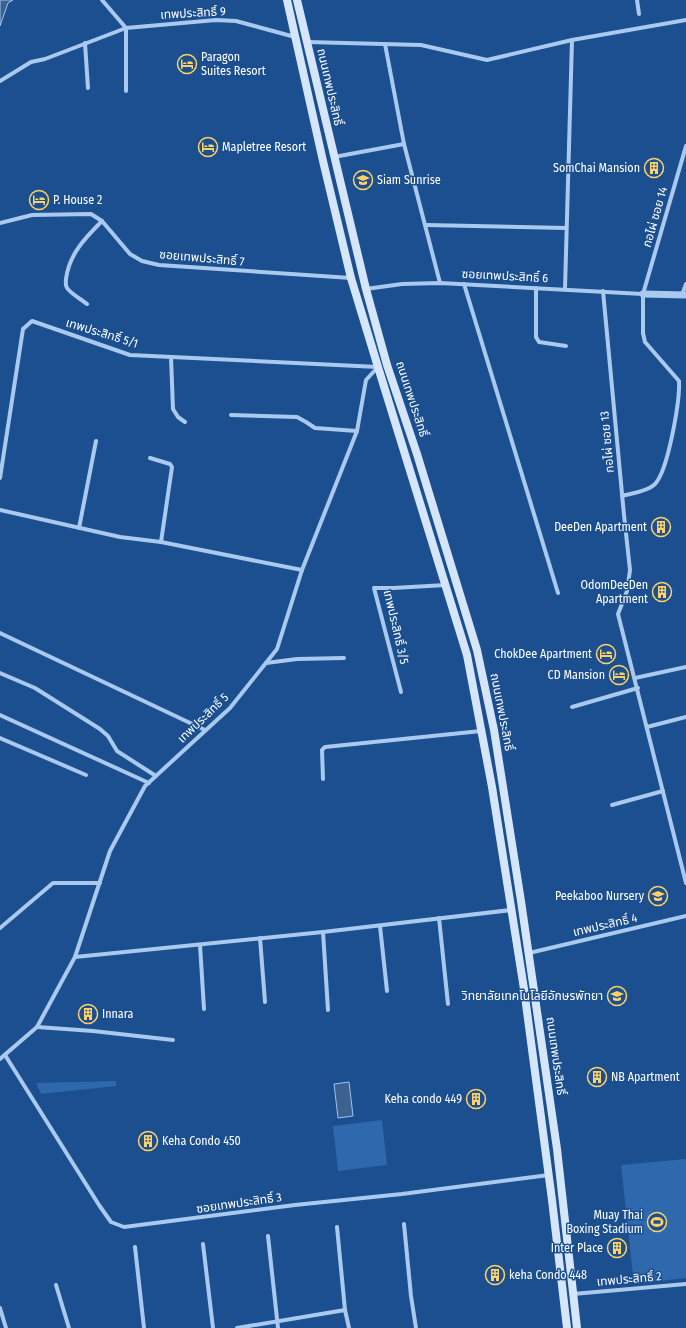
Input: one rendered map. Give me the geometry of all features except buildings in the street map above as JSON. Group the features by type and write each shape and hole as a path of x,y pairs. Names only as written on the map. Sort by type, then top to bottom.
{"main road":[{"name":"ถนนเทพประสิทธิ์","path":"287,0 351,278 467,655 482,730 511,910 549,1175 567,1328"},
{"name":"ถนนเทพประสิทธิ์","path":"297,0 366,289 388,366 418,454 477,650 494,730 529,953 557,1149 577,1328"},
{"path":"351,278 366,289"}],"street":[{"path":"102,0 126,28 126,91"},
{"path":"637,0 639,14"},
{"name":"เทพประสิทธิ์ 9","path":"0,81 31,62 45,59 126,28 216,20 236,21 296,37"},
{"path":"307,42 421,45 487,60 572,40 686,20"},
{"path":"565,289 572,40"},
{"path":"85,43 88,88"},
{"path":"385,44 404,144 440,283"},
{"path":"334,157 404,144"},
{"name":"กอไผ่ ซอย 14","path":"622,496 649,488 659,479 675,420 679,381 645,342 643,333 643,294 686,146"},
{"name":"ซอยเทพประสิทธิ์ 7","path":"0,223 32,215 91,214 102,221 130,254 142,261 159,266 351,278"},
{"path":"87,304 67,288 67,271 74,253 102,221"},
{"path":"426,225 566,228"},
{"name":"ซอยเทพประสิทธิ์ 6","path":"366,289 402,284 440,283 643,294"},
{"path":"464,284 558,593"},
{"path":"643,294 684,295 686,284"},
{"path":"536,288 537,340 539,342 566,346"},
{"name":"กอไผ่ ซอย 13","path":"604,291 630,570 627,591 618,614 638,688 686,883"},
{"name":"เทพประสิทธิ์ 5/1","path":"0,478 23,329 32,321 130,355 378,367"},
{"path":"171,357 173,409 178,417 185,422"},
{"name":"เทพประสิทธิ์ 5","path":"0,1059 37,1026 75,957 110,851 145,786 230,708 277,648 302,570 357,431 366,380 378,367"},
{"path":"231,416 297,417 315,428 357,431"},
{"path":"79,528 96,441"},
{"path":"150,458 170,464 172,467 160,542"},
{"path":"0,510 120,537 160,542 302,570"},
{"name":"เทพประสิทธิ์ 3/5","path":"401,692 374,588 446,584"},
{"path":"0,633 205,730"},
{"path":"266,663 297,659 344,658"},
{"path":"635,678 686,667"},
{"path":"0,673 35,688 100,729 108,736 117,751 156,776"},
{"path":"572,707 638,688"},
{"path":"0,715 149,783"},
{"path":"647,726 686,717"},
{"path":"323,779 322,750 325,747 482,730"},
{"path":"0,738 86,775"},
{"path":"612,805 663,791"},
{"path":"0,928 53,883 100,882"},
{"path":"75,957 380,926 511,910"},
{"name":"เทพประสิทธิ์ 4","path":"529,953 686,916"},
{"path":"439,918 448,1004"},
{"path":"380,926 387,992"},
{"path":"323,932 328,1010"},
{"path":"260,938 265,1002"},
{"path":"200,945 204,1009"},
{"path":"37,1026 173,1040"},
{"name":"ซอยเทพประสิทธิ์ 3","path":"5,1055 99,1205 111,1222 124,1227 549,1175"},
{"path":"404,1224 411,1296 416,1328"},
{"path":"337,1227 345,1310 349,1328"},
{"path":"268,1236 276,1322 278,1328"},
{"path":"203,1244 212,1328"},
{"path":"135,1247 144,1328"},
{"name":"เทพประสิทธิ์ 2","path":"573,1294 686,1284"},
{"path":"56,1285 69,1328"},
{"path":"0,1308 6,1328"},
{"path":"237,1328 345,1310"}],"shaded area":[{"path":"0,0 13,0 8,3 0,26"},
{"path":"116,1081 116,1086 41,1094 36,1083"},
{"path":"349,1082 353,1116 338,1118 334,1084"},
{"path":"382,1120 387,1165 338,1171 333,1126"},
{"name":"Muay Thai Boxing Stadium","path":"686,1159 686,1278 634,1284 621,1165"}],"place":[{"name":"Paragon Suites Resort","path":"187,64"},
{"name":"Mapletree Resort","path":"208,147"},
{"name":"SomChai Mansion","path":"654,168"},
{"name":"Siam Sunrise","path":"363,180"},
{"name":"P. House 2","path":"39,200"},
{"name":"DeeDen Apartment","path":"661,527"},
{"name":"OdomDeeDen Apartment","path":"662,592"},
{"name":"ChokDee Apartment","path":"606,654"},
{"name":"CD Mansion","path":"619,675"},
{"name":"Peekaboo Nursery","path":"658,896"},
{"name":"วิทยาลัยเทคโนโลยีอักษรพัทยา","path":"617,996"},
{"name":"Innara","path":"88,1014"},
{"name":"NB Apartment","path":"597,1077"},
{"name":"Keha condo 449","path":"476,1099"},
{"name":"Keha Condo 450","path":"148,1141"},
{"name":"Muay Thai Boxing Stadium","path":"657,1222"},
{"name":"Inter Place","path":"617,1248"},
{"name":"keha Condo 448","path":"495,1275"}]}
